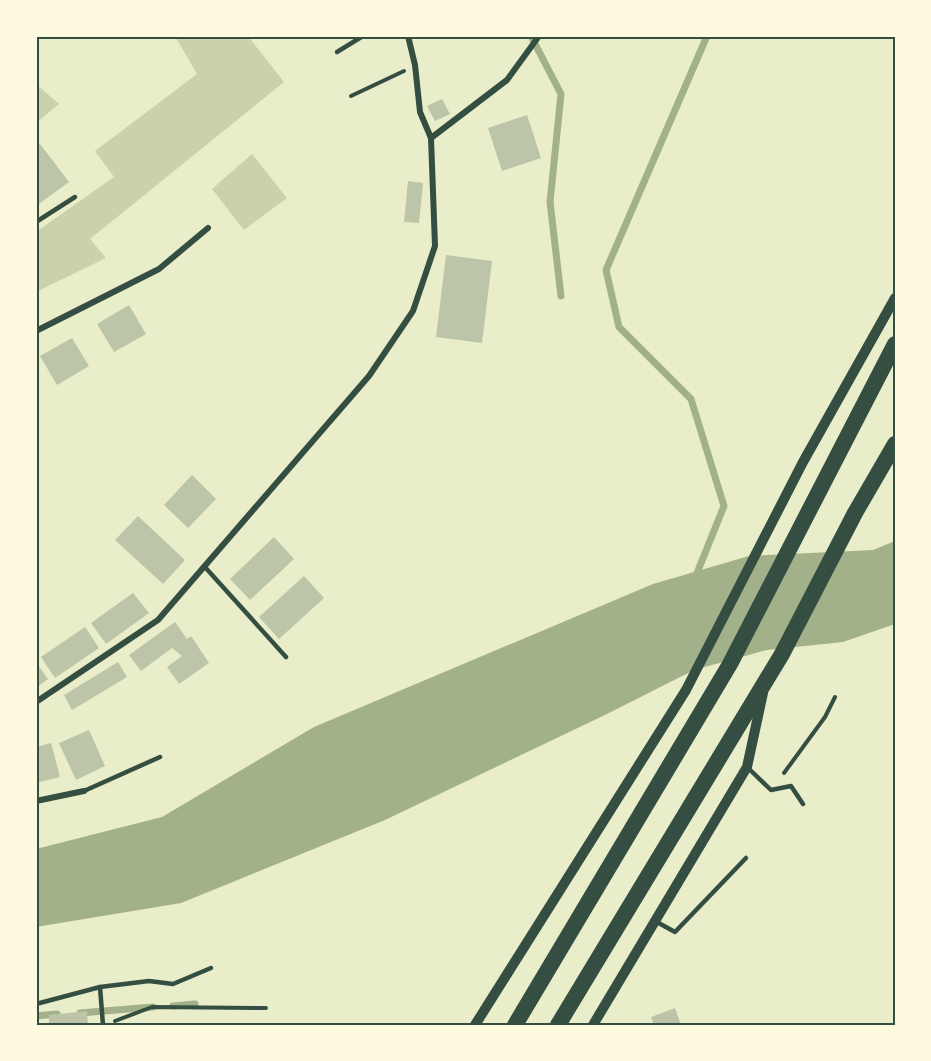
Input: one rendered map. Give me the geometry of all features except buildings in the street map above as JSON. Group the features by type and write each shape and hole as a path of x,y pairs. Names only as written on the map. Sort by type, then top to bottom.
{"highway":[{"path":"515,1025 730,664 895,344"},
{"path":"558,1025 782,654 855,513 895,444"}],"street":[{"path":"36,702 158,620 369,376 413,311 435,246 431,138 420,112 415,65 408,36"},
{"path":"431,138 507,80 538,36"},
{"path":"36,331 159,269 208,228"},
{"path":"475,1025 686,690 803,462 895,298"},
{"path":"593,1025 747,767 765,681"},
{"path":"36,801 84,791"}],"lane":[{"path":"336,52 363,36"},
{"path":"36,222 75,197"},
{"path":"204,566 286,657"},
{"path":"84,791 160,757"},
{"path":"747,767 771,790 791,786 803,804"},
{"path":"655,921 675,932 746,858"},
{"path":"36,1004 100,987 149,981 173,984 211,968"},
{"path":"100,987 103,1025"}],"path":[{"path":"351,96 415,65"},
{"path":"771,790 825,717 835,697"},
{"path":"113,1021 152,1007 266,1008"}],"shaded area":[{"path":"175,36 248,36 284,82 90,239 106,258 36,292 36,232 114,177 95,151 197,74"},
{"path":"36,84 59,104 36,123"},
{"path":"252,154 287,198 244,230 212,189"},
{"path":"895,541 895,624 843,642 767,650 694,670 385,820 181,903 36,927 36,849 162,817 314,727 653,584 749,556 873,550"}],"waterway":[{"path":"531,36 561,94 550,202 561,296"},
{"path":"695,578 724,506 691,399 619,327 606,270 707,36"},
{"path":"173,1006 195,1004"},
{"path":"80,1013 153,1007"},
{"path":"36,1016 57,1014"}]}
